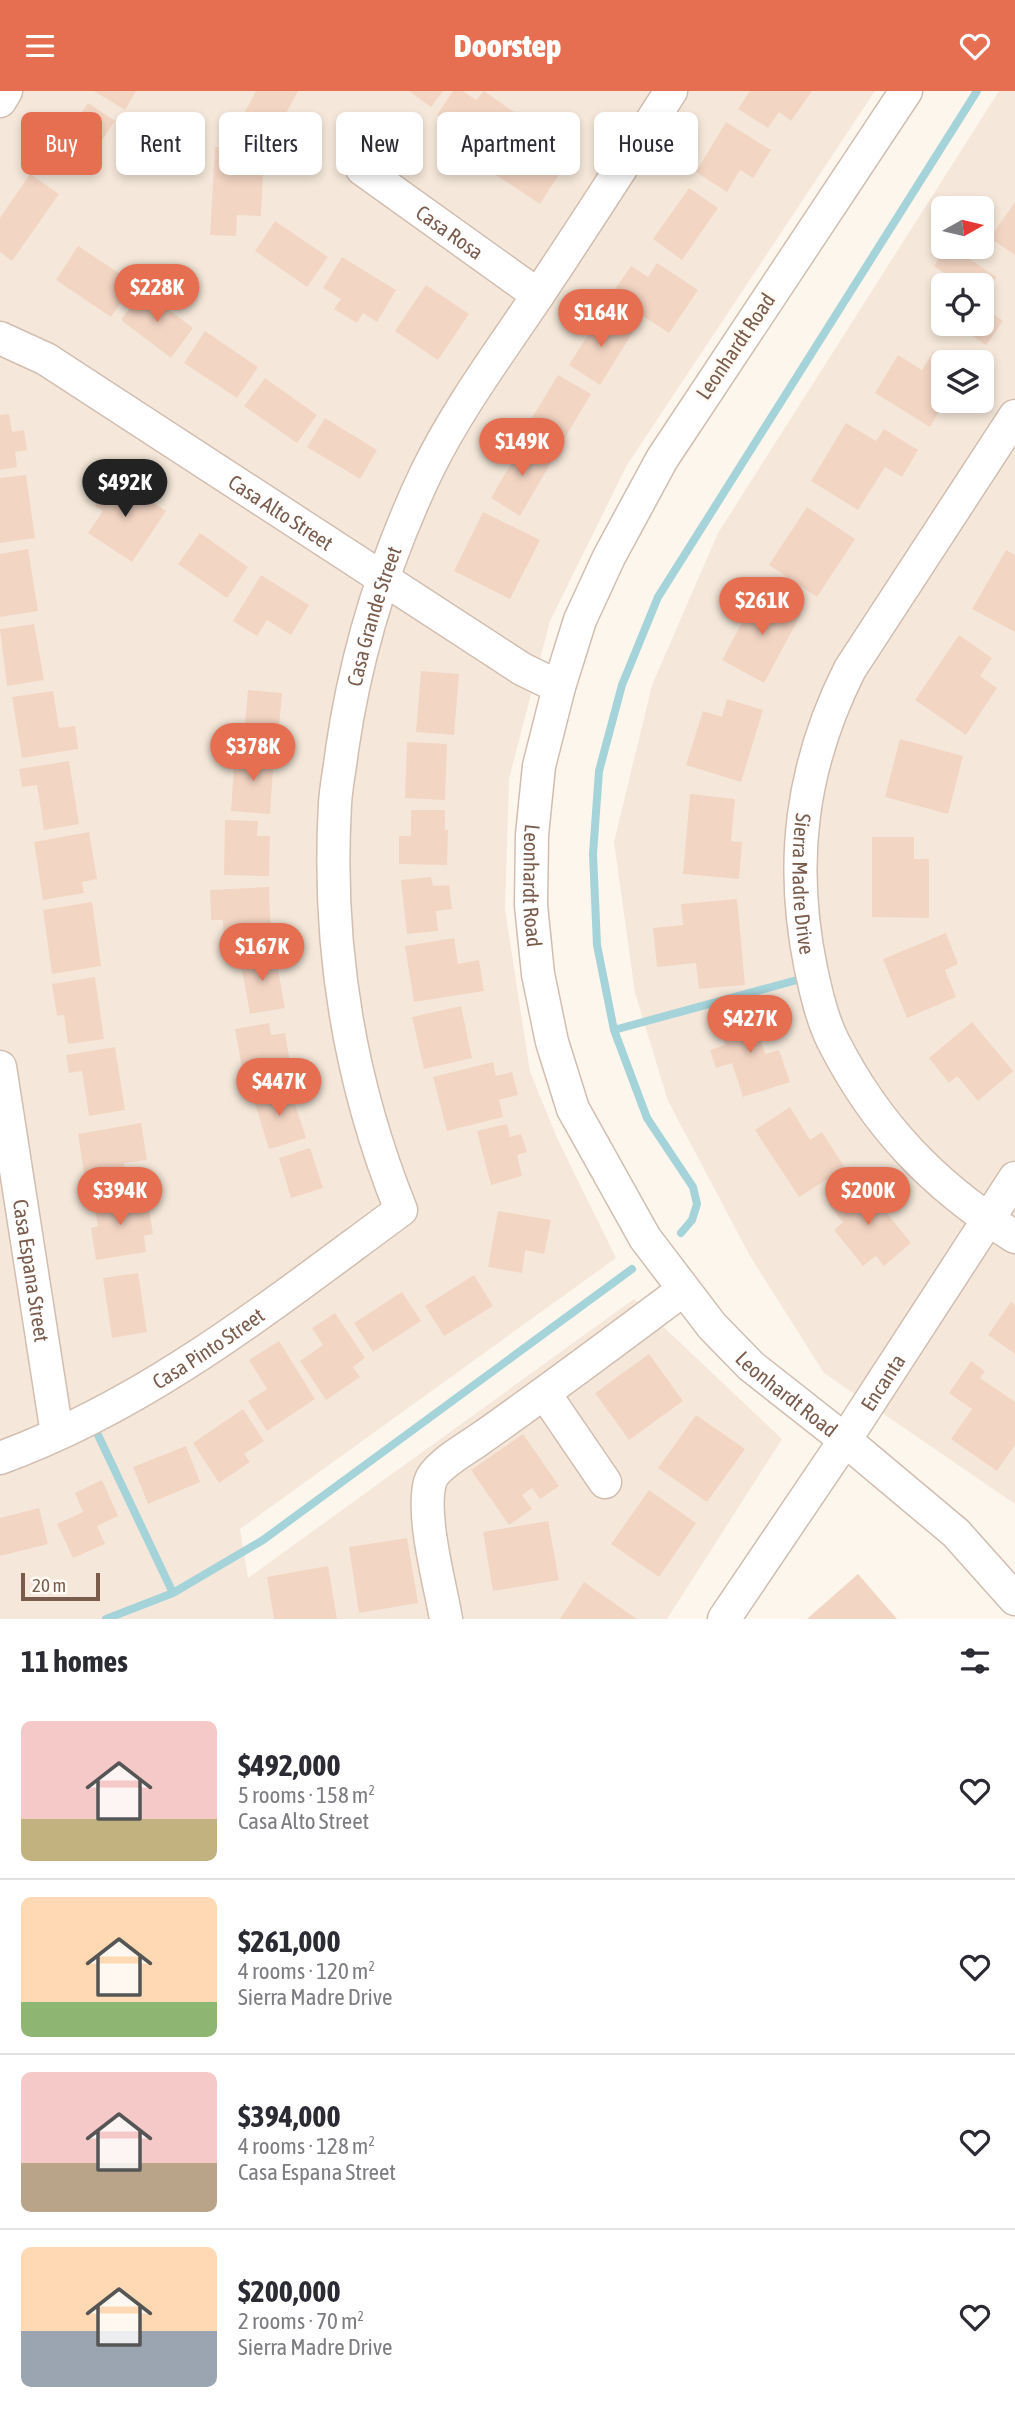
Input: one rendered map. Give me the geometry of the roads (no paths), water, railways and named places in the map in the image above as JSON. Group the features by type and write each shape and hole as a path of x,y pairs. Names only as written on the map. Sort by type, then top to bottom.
{"street":[{"path":"0,100 6,91"},
{"name":"Casa Grande Street","path":"401,1210 373,1134 351,1049 343,1005 333,886 335,802 348,711 367,626 428,470 474,387 538,295 671,91"},
{"name":"Leonhardt Road","path":"906,91 662,459 597,582 580,620 559,687 539,766 531,835 531,905 541,988 552,1042 573,1109 645,1238 712,1326 751,1366 956,1533 1015,1599"},
{"name":"Casa Rosa","path":"370,175 538,295"},
{"name":"Casa Alto Street","path":"0,338 46,359 522,669 559,687"},
{"name":"Sierra Madre Drive","path":"1015,417 850,669 832,705 809,781 799,871 807,948 816,990 832,1039 889,1129 925,1169 987,1219 1015,1237"},
{"name":"Casa Espana Street","path":"0,1067 57,1434"},
{"name":"Encanta","path":"724,1619 845,1440 1015,1178"},
{"name":"Casa Pinto Street","path":"0,1458 117,1405 216,1345 401,1210"},
{"path":"446,1619 431,1534 428,1505 430,1480 446,1463 545,1394 683,1290"},
{"path":"545,1394 605,1482"}],"waterway":[{"path":"681,1233 692,1220 697,1204 693,1187 647,1118 614,1030 597,945 593,854 599,771 622,685 658,597 977,91"},
{"path":"614,1030 797,980"},
{"path":"106,1619 173,1593 263,1540 632,1269"},
{"path":"98,1435 173,1593"}]}
